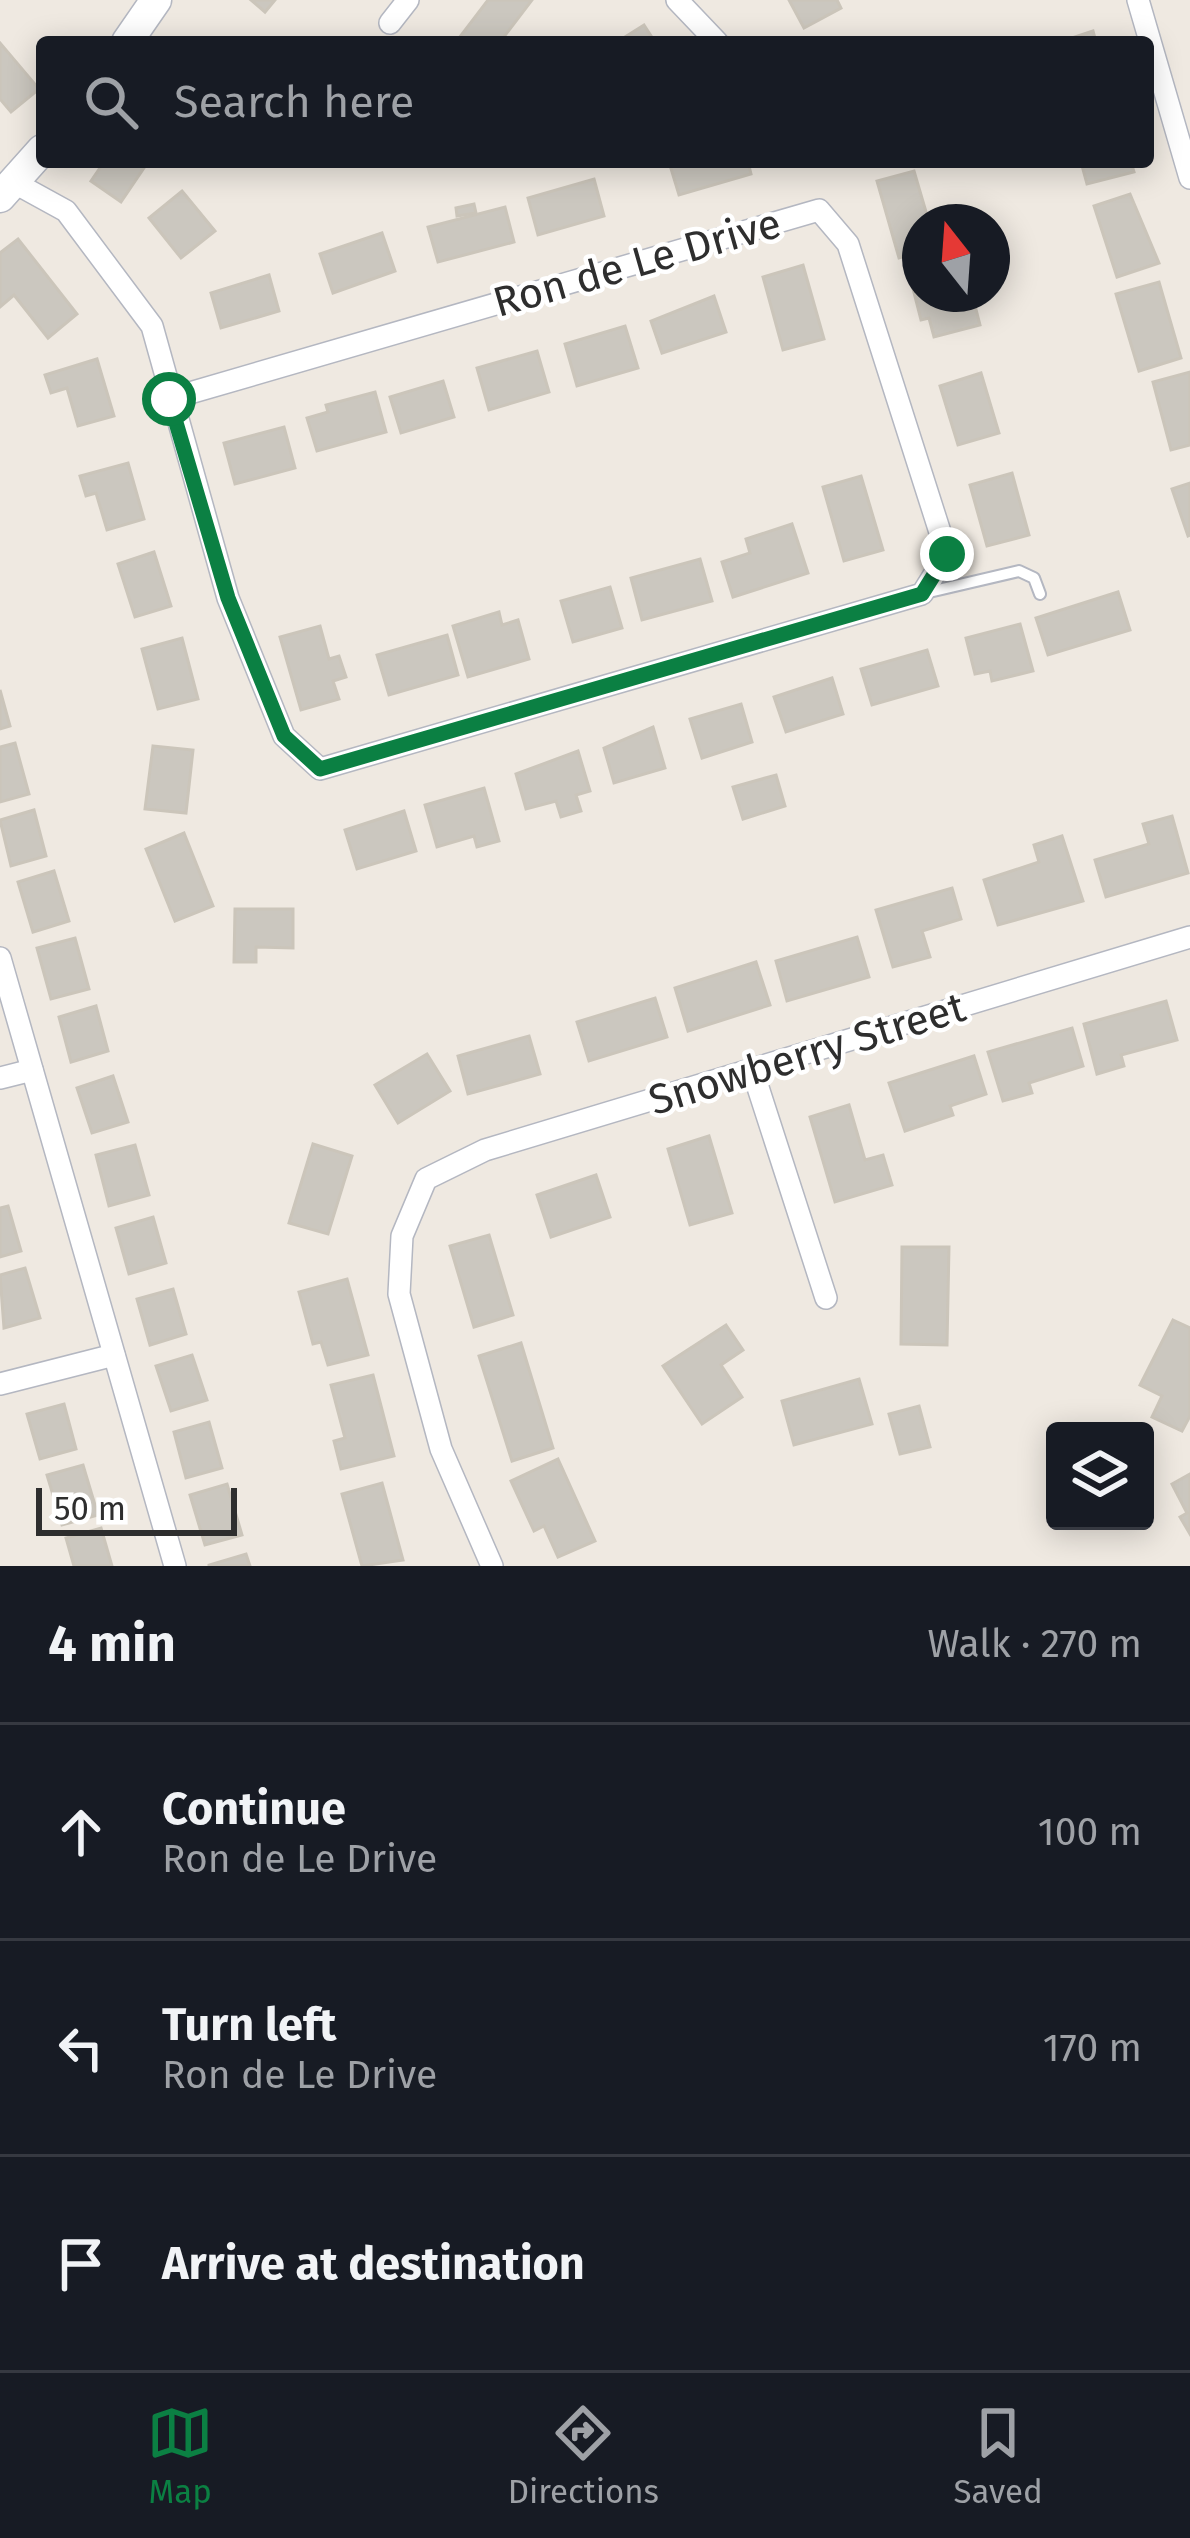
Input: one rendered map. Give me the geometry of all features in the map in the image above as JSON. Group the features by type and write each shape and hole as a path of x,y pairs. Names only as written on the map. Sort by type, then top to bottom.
{"street":[{"path":"131,36 156,0"},
{"path":"389,23 408,0"},
{"path":"677,0 711,36"},
{"path":"1138,0 1149,36"},
{"path":"1154,55 1190,178"},
{"path":"36,157 7,190 66,211 152,326 228,598 284,736 320,769 922,594"},
{"name":"Ron de Le Drive","path":"169,399 819,210 848,244 947,554 922,594"},
{"name":"Snowberry Street","path":"492,1566 441,1449 399,1294 402,1236 427,1179 485,1150 1190,937"},
{"path":"0,958 175,1566"},
{"path":"0,1078 32,1070"},
{"path":"753,1072 826,1298"},
{"path":"0,1384 114,1355"}],"lane":[{"path":"922,594 1019,572 1034,578 1040,594"}],"building":[{"path":"251,0 275,0 265,12"},
{"path":"488,0 532,0 505,36 461,36"},
{"path":"789,0 837,0 841,8 804,28"},
{"path":"644,25 651,36 627,36"},
{"path":"0,43 36,91 11,112 0,99"},
{"path":"100,168 144,168 121,202 91,181"},
{"path":"671,168 750,168 751,174 679,195"},
{"path":"1083,168 1133,168 1134,172 1087,184"},
{"path":"914,171 924,204 902,204 902,257 899,258 877,181"},
{"path":"594,179 604,216 538,235 528,198"},
{"path":"182,191 215,231 181,258 149,218"},
{"path":"1130,194 1159,263 1117,277 1094,206"},
{"path":"474,204 476,213 457,216 456,208"},
{"path":"505,207 514,242 438,262 428,227"},
{"path":"382,233 395,271 333,293 320,254"},
{"path":"18,239 77,314 48,338 14,295 0,307 0,253"},
{"path":"803,265 824,339 783,350 763,277"},
{"path":"269,275 279,311 221,328 211,293"},
{"path":"1159,282 1181,358 1139,371 1116,294"},
{"path":"714,296 726,332 662,353 651,321"},
{"path":"919,312 977,312 980,325 934,337 929,318 921,320"},
{"path":"625,326 638,368 577,386 565,344"},
{"path":"537,351 549,392 489,410 477,368"},
{"path":"97,359 114,416 78,426 67,388 51,393 45,375"},
{"path":"1190,372 1190,445 1171,450 1153,382"},
{"path":"981,373 999,433 958,445 940,386"},
{"path":"443,381 454,417 401,433 390,397"},
{"path":"375,392 386,432 317,451 307,418 328,412 326,405"},
{"path":"284,427 295,468 235,484 224,443"},
{"path":"128,463 144,519 107,530 96,493 86,496 80,476"},
{"path":"1012,473 1029,535 987,546 970,485"},
{"path":"861,476 883,550 844,561 823,487"},
{"path":"1190,483 1190,535 1188,536 1172,489"},
{"path":"792,524 808,573 733,597 722,562 750,553 746,539"},
{"path":"154,552 171,606 135,617 118,564"},
{"path":"700,559 712,601 642,620 631,578"},
{"path":"610,587 622,628 573,642 561,601"},
{"path":"1118,592 1130,630 1048,655 1036,618"},
{"path":"499,612 502,625 518,620 529,659 468,677 453,626"},
{"path":"1020,624 1033,671 992,681 990,671 975,674 966,638"},
{"path":"320,626 329,659 339,656 346,677 333,681 339,699 301,710 280,637"},
{"path":"447,635 458,675 389,695 377,655"},
{"path":"182,638 198,699 158,709 142,649"},
{"path":"927,650 938,686 872,705 861,669"},
{"path":"832,678 843,714 786,732 774,697"},
{"path":"0,690 10,726 0,729"},
{"path":"741,704 752,742 702,758 690,719"},
{"path":"653,727 665,768 614,783 604,748"},
{"path":"15,743 29,794 0,802 0,747"},
{"path":"153,746 193,750 186,813 145,809"},
{"path":"578,751 590,791 576,795 581,811 561,817 556,801 526,809 516,774"},
{"path":"776,775 785,806 743,819 733,787"},
{"path":"484,788 499,841 477,847 474,836 437,847 425,805"},
{"path":"34,810 46,856 11,866 0,820"},
{"path":"404,811 416,851 357,869 345,830"},
{"path":"1172,816 1188,873 1106,897 1095,860 1149,844 1143,824"},
{"path":"184,833 213,906 175,921 146,849"},
{"path":"1062,836 1083,901 998,925 984,880 1039,862 1034,845"},
{"path":"54,871 69,921 33,932 18,882"},
{"path":"952,888 961,919 922,931 930,957 893,967 876,910"},
{"path":"235,909 293,909 293,948 256,947 256,962 234,962"},
{"path":"857,937 869,977 787,1001 776,961"},
{"path":"75,938 89,989 51,999 37,948"},
{"path":"756,962 770,1005 688,1031 675,988"},
{"path":"655,998 667,1037 589,1061 577,1022"},
{"path":"1166,1001 1177,1040 1121,1055 1124,1066 1097,1074 1084,1024"},
{"path":"96,1006 108,1051 71,1062 59,1017"},
{"path":"1072,1028 1083,1066 1029,1083 1032,1093 1003,1101 988,1052"},
{"path":"529,1036 540,1074 468,1094 458,1056"},
{"path":"427,1054 450,1091 398,1123 375,1085"},
{"path":"974,1056 986,1094 950,1106 953,1115 905,1131 889,1083"},
{"path":"113,1076 128,1122 92,1133 77,1088"},
{"path":"849,1105 865,1160 883,1155 892,1185 835,1202 810,1117"},
{"path":"709,1136 732,1213 690,1225 668,1149"},
{"path":"313,1144 352,1156 328,1234 289,1223"},
{"path":"135,1145 149,1195 109,1206 96,1155"},
{"path":"596,1175 610,1217 551,1237 537,1195"},
{"path":"8,1206 21,1251 0,1257 0,1208"},
{"path":"153,1217 166,1263 129,1274 116,1228"},
{"path":"489,1235 513,1315 474,1327 450,1246"},
{"path":"902,1247 949,1247 947,1345 901,1344"},
{"path":"25,1268 40,1318 4,1328 0,1275"},
{"path":"347,1279 368,1355 328,1365 321,1342 313,1344 299,1292"},
{"path":"173,1289 186,1334 150,1345 137,1299"},
{"path":"1173,1320 1190,1328 1190,1416 1182,1431 1152,1417 1162,1396 1140,1385"},
{"path":"726,1325 743,1350 721,1365 742,1397 702,1424 663,1366"},
{"path":"521,1343 553,1448 512,1461 479,1356"},
{"path":"192,1355 207,1400 171,1411 156,1366"},
{"path":"373,1375 394,1456 341,1469 334,1441 345,1438 331,1385"},
{"path":"859,1379 872,1424 794,1445 782,1401"},
{"path":"64,1404 76,1449 40,1459 27,1414"},
{"path":"919,1406 930,1447 900,1454 889,1414"},
{"path":"209,1422 222,1468 186,1478 174,1432"},
{"path":"558,1459 595,1541 558,1557 544,1526 534,1531 511,1481"},
{"path":"83,1465 98,1515 62,1525 47,1475"},
{"path":"1190,1474 1190,1534 1180,1517 1187,1513 1172,1484"},
{"path":"382,1483 403,1560 362,1566 342,1494"},
{"path":"227,1484 242,1535 205,1545 190,1495"},
{"path":"101,1528 112,1566 74,1566 66,1538"},
{"path":"246,1554 250,1566 209,1566 209,1565"}],"route":[{"path":"169,399 228,598 284,736 320,769 922,594 947,554"}]}
